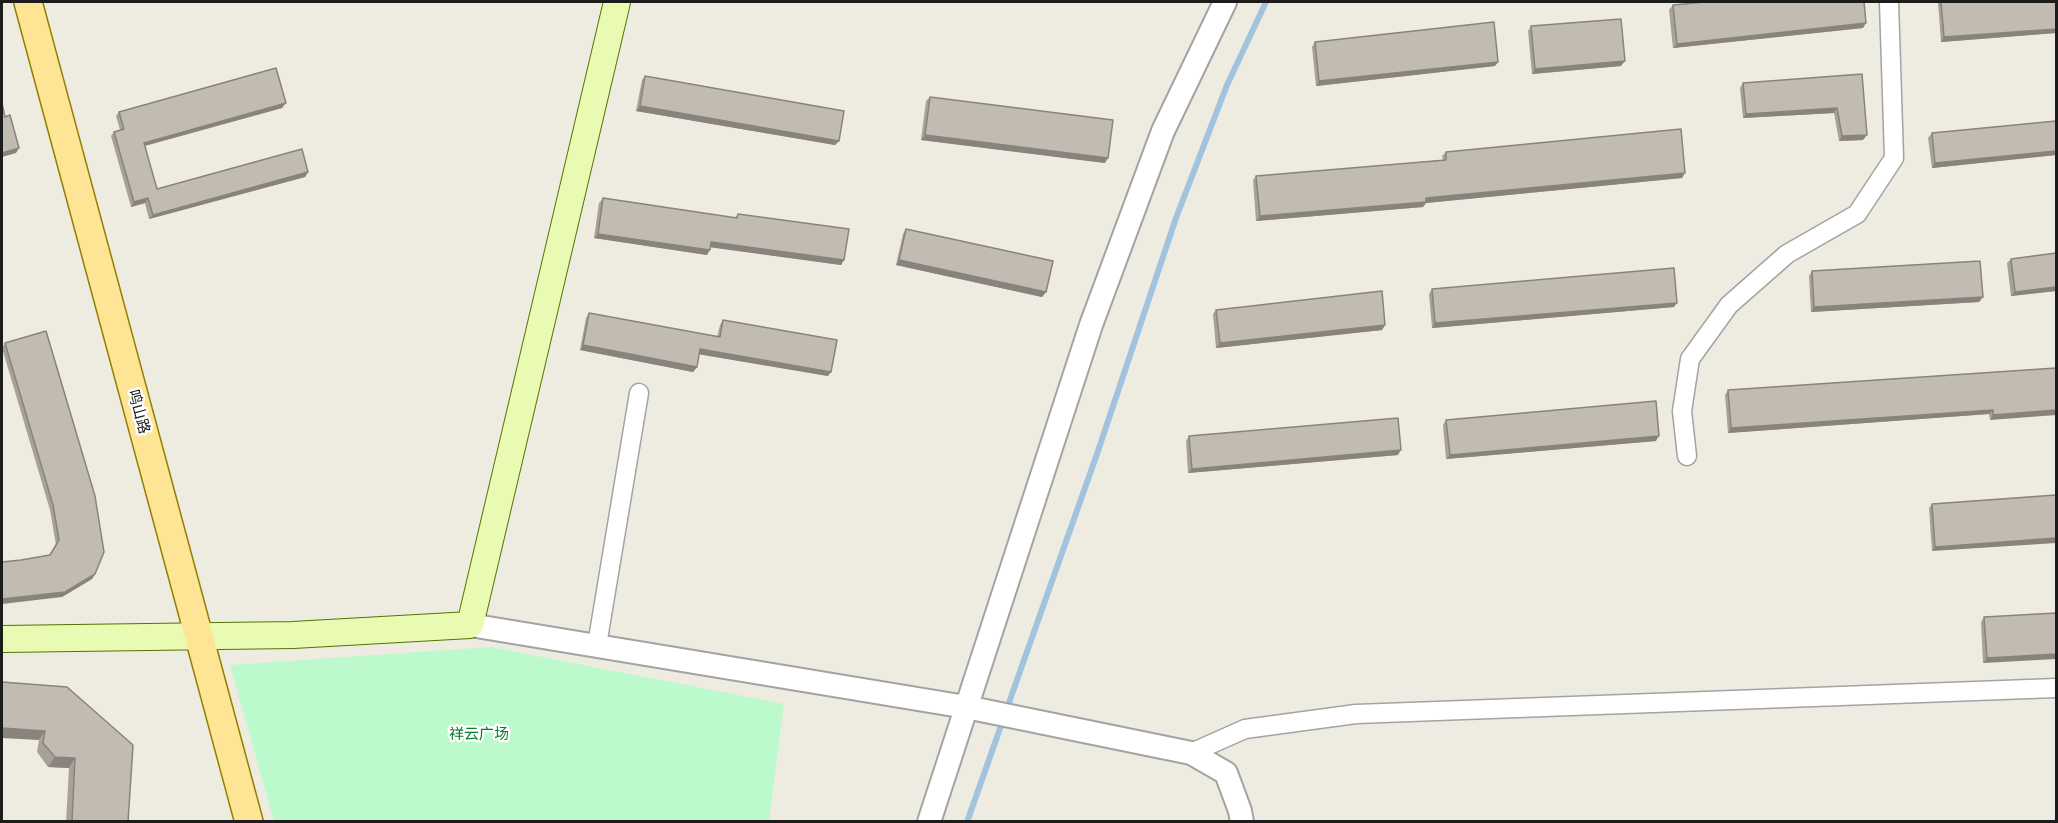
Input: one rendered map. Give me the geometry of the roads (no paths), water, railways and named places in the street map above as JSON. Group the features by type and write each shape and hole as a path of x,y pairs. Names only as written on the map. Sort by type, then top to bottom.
{"main road":[{"name":"鸣山路","path":"28,2 249,822"},
{"path":"2,639 293,635 470,625 617,2"}],"street":[{"path":"929,822 1091,325 1163,131 1225,2"},
{"path":"1687,456 1682,411 1690,359 1729,306 1787,254 1857,214 1894,158 1889,2"},
{"path":"597,645 639,393"},
{"path":"470,625 966,707 1191,753 1226,773 1242,822"},
{"path":"1191,753 1245,729 1356,714 2056,688"}],"waterway":[{"path":"1006,711 1097,454 1176,218 1227,85 1266,2"},
{"path":"967,822 1003,720"}],"park label":[{"name":"祥云广场","path":"479,735"}]}
